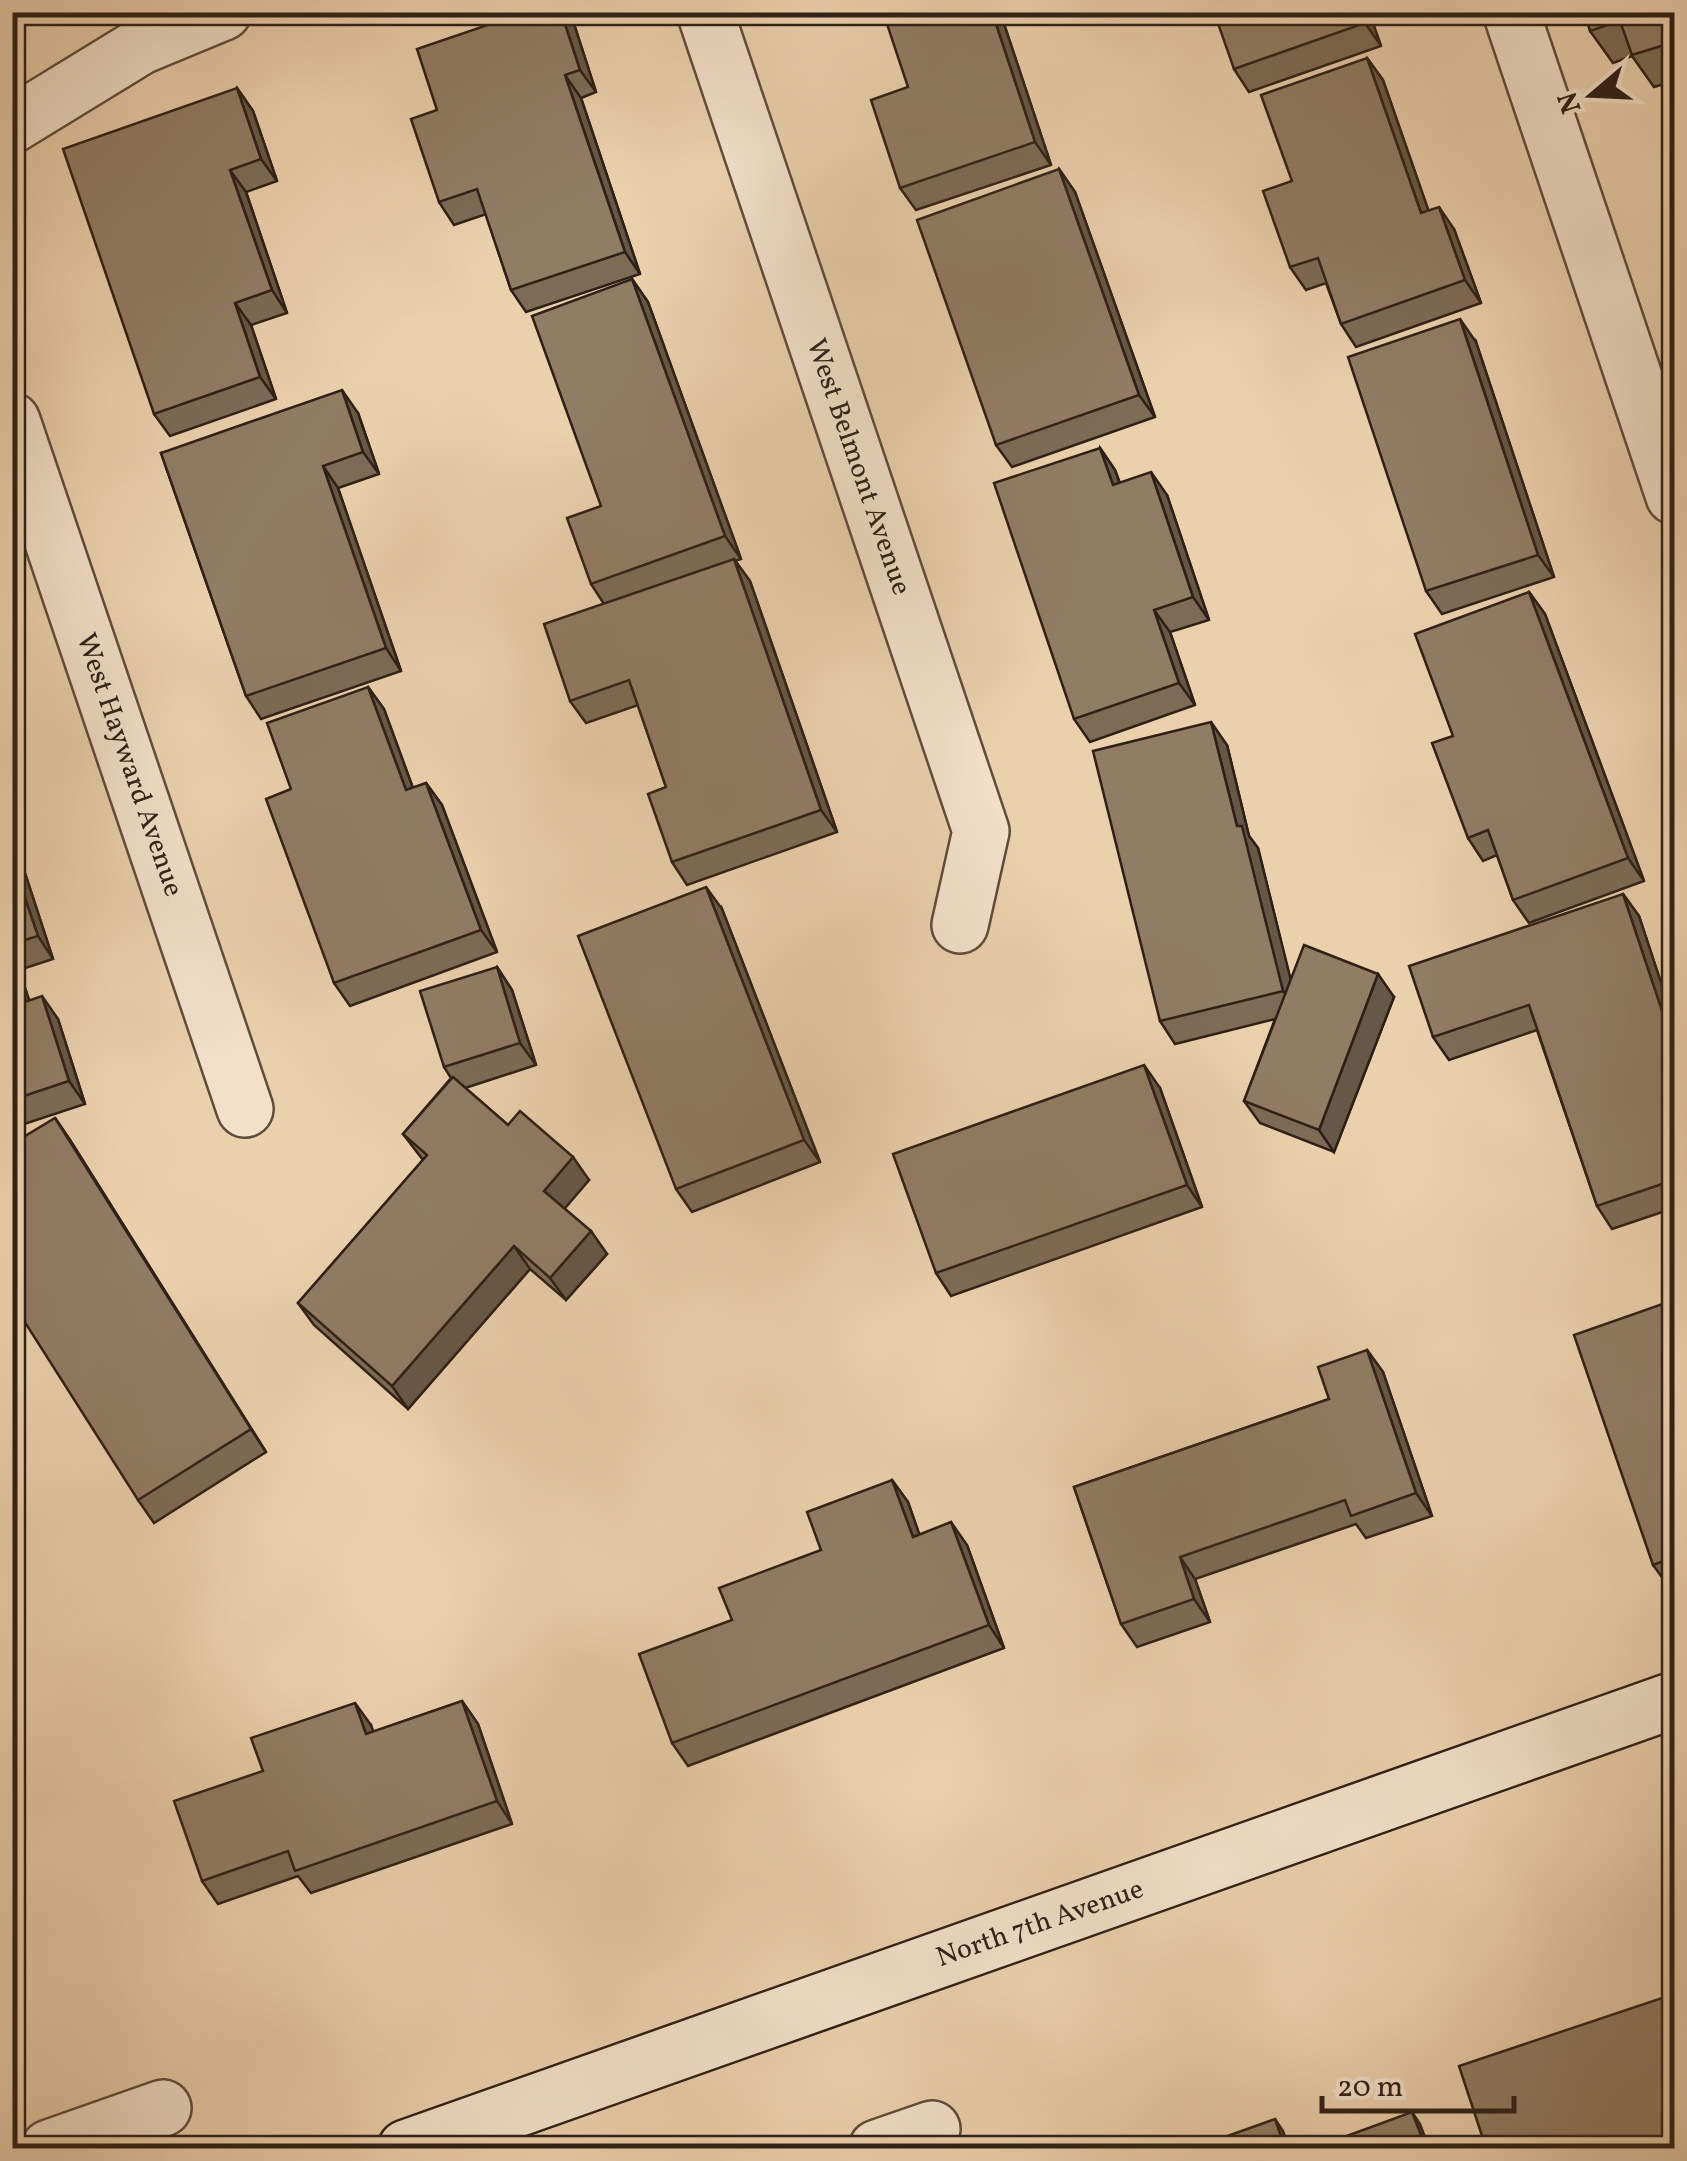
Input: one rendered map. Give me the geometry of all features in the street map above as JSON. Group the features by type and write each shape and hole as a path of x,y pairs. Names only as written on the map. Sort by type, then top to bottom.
{"street":[{"path":"12,126 141,46 223,12"},
{"name":"West Belmont Avenue","path":"704,12 981,831 960,925"},
{"path":"1510,12 1674,496"},
{"name":"West Hayward Avenue","path":"12,421 245,1110"},
{"name":"North 7th Avenue","path":"406,2148 1674,1700"},
{"path":"49,2148 163,2108"},
{"path":"877,2148 932,2129"}],"building":[{"path":"526,12 561,12 580,70 565,75 625,252 511,290 477,189 439,202 411,119 437,110 417,49"},
{"path":"899,12 992,12 1035,142 900,188 871,100 908,87 885,18"},
{"path":"1214,12 1361,12 1365,23 1234,69"},
{"path":"1585,12 1674,12 1674,42 1632,55 1620,21 1590,31"},
{"path":"1367,58 1421,213 1439,207 1465,280 1341,324 1318,258 1290,267 1263,191 1292,181 1261,95"},
{"path":"237,88 261,159 230,170 272,290 235,303 260,377 154,414 63,149"},
{"path":"1059,169 1139,395 996,445 917,220"},
{"path":"632,279 725,536 591,584 567,518 601,506 532,316"},
{"path":"1460,319 1538,555 1426,591 1348,357"},
{"path":"342,390 363,452 323,466 386,648 246,696 161,453"},
{"path":"1100,448 1113,485 1151,472 1193,597 1154,610 1179,683 1074,719 994,483"},
{"path":"734,559 821,810 672,862 648,794 666,787 629,680 570,701 544,624"},
{"path":"1529,592 1628,858 1513,900 1488,830 1468,838 1432,743 1453,736 1415,634"},
{"path":"368,687 406,790 426,783 481,930 334,983 266,799 291,789 267,723"},
{"path":"1211,722 1237,826 1242,826 1283,991 1160,1021 1093,751"},
{"path":"12,860 38,936 12,944"},
{"path":"706,887 804,1140 676,1189 578,936"},
{"path":"1623,894 1674,1047 1674,1180 1597,1206 1529,1005 1433,1037 1409,966"},
{"path":"1304,945 1378,974 1319,1130 1244,1101"},
{"path":"497,967 520,1043 444,1067 420,991"},
{"path":"12,975 22,1003 42,996 69,1081 12,1100"},
{"path":"1144,1065 1187,1185 936,1273 893,1154"},
{"path":"453,1077 508,1125 520,1111 573,1157 544,1191 591,1231 550,1278 514,1246 392,1386 298,1303 427,1155 403,1134"},
{"path":"55,1118 251,1429 138,1500 12,1302 12,1144"},
{"path":"1674,1300 1674,1557 1653,1565 1574,1335"},
{"path":"1367,1350 1416,1493 1351,1516 1345,1500 1180,1557 1194,1599 1121,1624 1074,1487 1329,1399 1318,1367"},
{"path":"892,1480 913,1537 951,1522 989,1625 672,1743 639,1654 732,1620 719,1588 821,1550 807,1512"},
{"path":"462,1701 497,1801 295,1871 288,1851 202,1881 174,1801 263,1771 251,1738 355,1703 366,1734"},
{"path":"1674,1994 1674,2135 1633,2148 1486,2148 1459,2066"},
{"path":"1412,2112 1426,2148 1314,2148"},
{"path":"1275,2119 1285,2148 1194,2148"}]}
